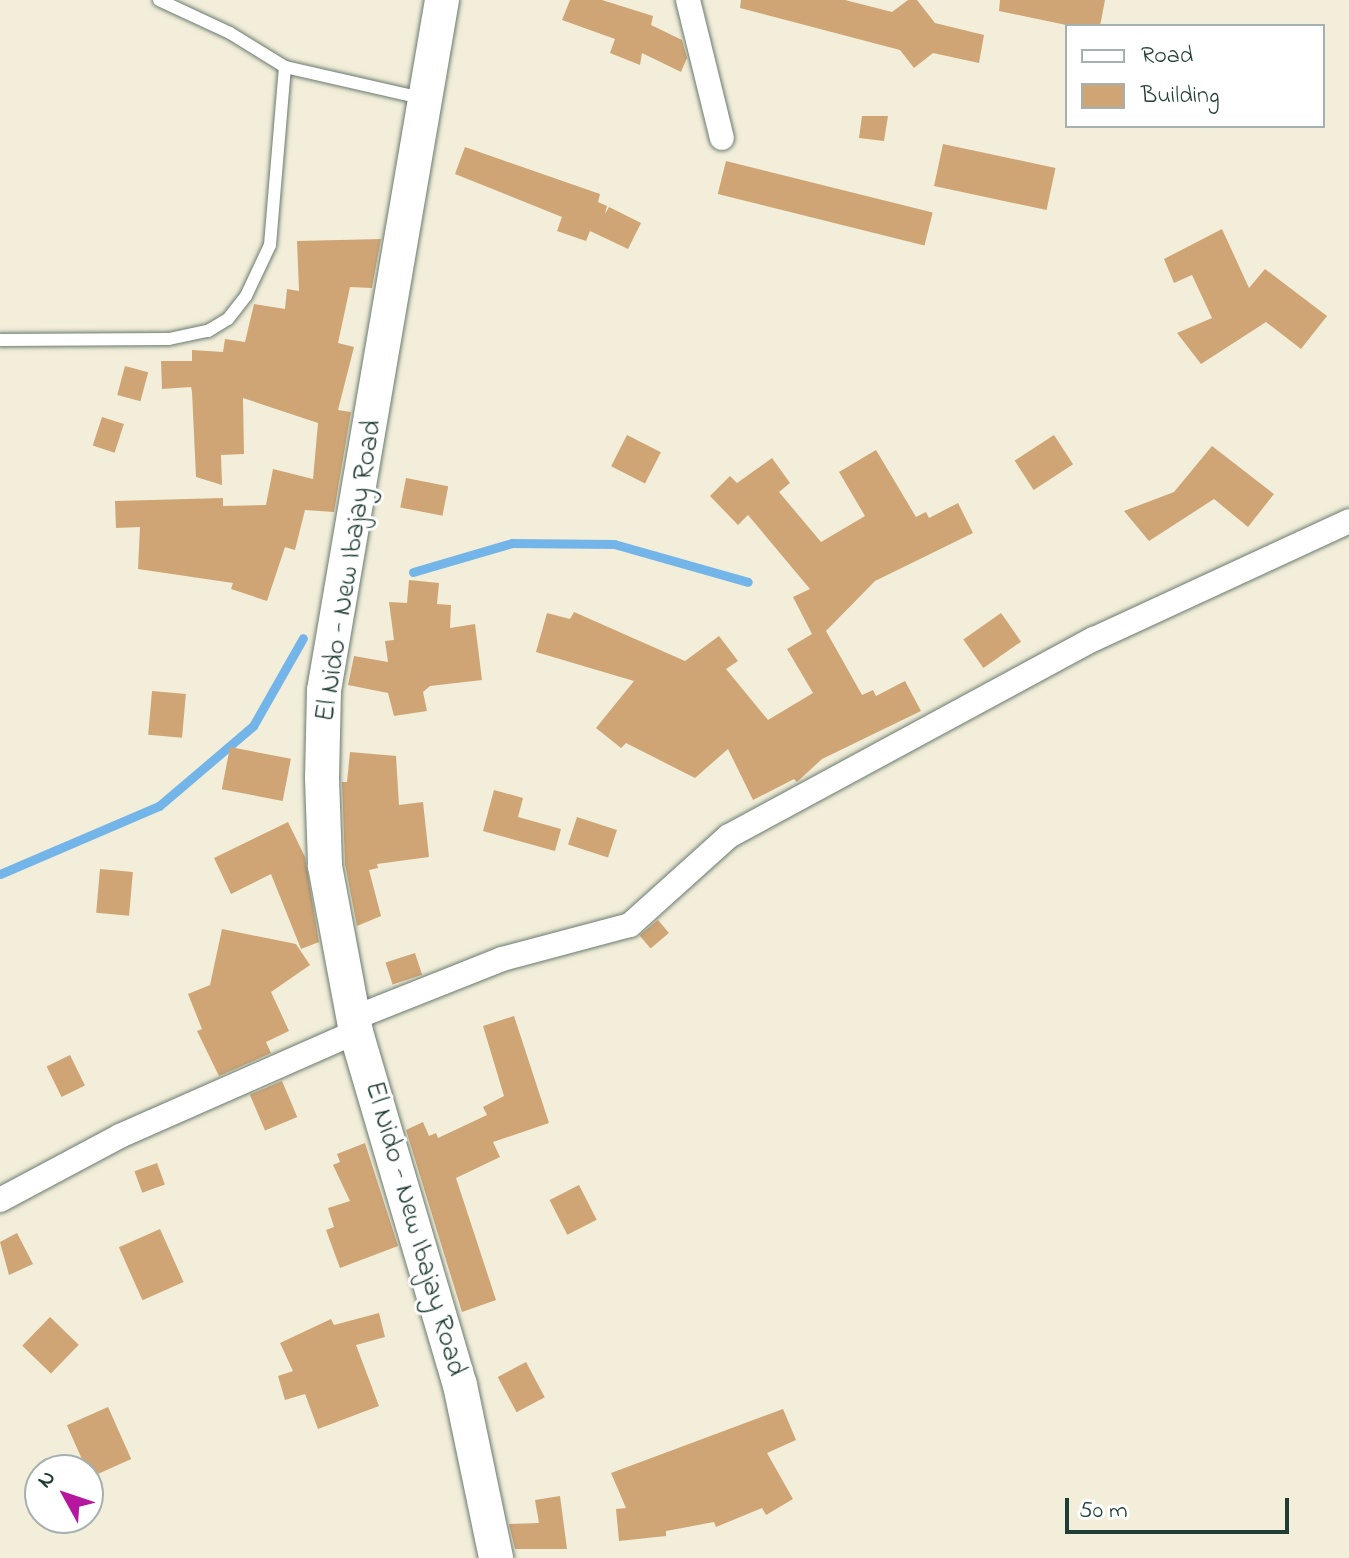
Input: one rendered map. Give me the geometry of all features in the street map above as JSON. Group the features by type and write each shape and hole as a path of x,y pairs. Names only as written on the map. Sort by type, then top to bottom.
{"main road":[{"name":"El Nido - New Ibajay Road","path":"442,0 428,99 324,690 325,866 355,1025 460,1385 496,1558"}],"street":[{"path":"688,0 722,138"},
{"path":"0,1200 120,1136 502,959 630,925 729,836 1094,639 1349,521"}],"lane":[{"path":"159,0 230,33 285,67 428,99"},
{"path":"0,340 169,339 208,331 228,319 246,296 270,245 285,67"}],"building":[{"path":"570,0 602,0 653,16 651,25 682,40 687,58 681,72 642,53 640,65 610,53 615,39 562,20"},
{"path":"741,0 845,0 892,12 908,0 917,0 935,23 984,35 979,63 933,53 914,68 900,50 740,8"},
{"path":"1000,0 1105,0 1100,24 1065,25 999,11"},
{"path":"862,116 888,116 884,141 859,138"},
{"path":"943,144 1055,168 1047,210 934,186"},
{"path":"465,147 600,194 598,202 607,206 605,214 609,207 641,223 628,249 590,231 586,241 557,231 562,217 455,174"},
{"path":"726,161 933,213 924,246 718,194"},
{"path":"1222,229 1249,288 1265,269 1327,316 1301,349 1266,322 1201,364 1177,333 1212,318 1192,275 1174,283 1164,259"},
{"path":"381,239 372,288 350,287 338,343 354,347 338,410 351,412 334,512 305,510 295,550 285,547 267,601 231,589 233,583 138,569 140,527 116,528 115,501 223,498 223,506 266,505 273,469 313,479 318,423 243,398 244,454 221,455 222,485 196,477 191,387 162,389 161,361 192,361 192,350 223,352 225,339 245,342 254,304 285,309 287,289 299,291 297,241"},
{"path":"125,366 148,372 140,401 117,395"},
{"path":"102,417 124,424 115,453 93,446"},
{"path":"627,435 661,452 645,483 611,466"},
{"path":"1054,435 1073,464 1034,490 1015,461"},
{"path":"1212,446 1274,494 1248,527 1214,499 1149,541 1124,511 1174,492"},
{"path":"876,450 916,517 926,512 929,518 958,503 973,533 875,581 826,631 862,695 873,690 876,696 905,681 921,711 822,759 797,782 794,779 753,800 728,749 695,778 626,743 621,748 596,728 634,681 536,652 547,613 570,619 574,612 685,661 719,636 738,661 726,669 768,720 813,693 787,649 812,634 793,597 810,589 748,515 738,525 710,496 730,476 737,483 772,458 790,483 779,492 821,542 865,516 839,472"},
{"path":"406,478 448,486 442,516 400,507"},
{"path":"409,580 439,583 437,604 451,605 450,628 475,624 482,680 430,686 423,692 427,711 394,716 388,693 348,685 354,656 388,662 385,641 394,640 389,602 407,603"},
{"path":"1001,613 1021,642 983,668 963,639"},
{"path":"152,691 186,694 182,738 148,735"},
{"path":"230,747 291,759 283,801 222,789"},
{"path":"350,752 396,756 399,805 423,802 429,857 377,864 378,868 369,870 381,916 357,926 345,864 342,782 347,782"},
{"path":"494,790 523,798 518,817 561,829 555,851 483,831"},
{"path":"577,817 617,830 608,858 568,845"},
{"path":"288,822 305,857 319,942 301,949 271,874 231,894 214,858"},
{"path":"100,869 133,872 129,916 96,913"},
{"path":"658,920 669,933 651,948 640,935"},
{"path":"222,929 296,944 310,965 271,992 289,1031 266,1042 271,1053 219,1076 197,1031 202,1029 188,994 210,985"},
{"path":"415,953 422,975 393,984 386,963"},
{"path":"514,1016 549,1123 493,1142 500,1157 456,1178 496,1300 462,1312 406,1130 423,1122 429,1136 436,1133 438,1138 487,1115 483,1107 504,1096 483,1026"},
{"path":"70,1055 85,1086 62,1097 47,1066"},
{"path":"282,1081 297,1117 265,1131 250,1095"},
{"path":"365,1143 398,1246 340,1268 326,1230 334,1227 328,1208 350,1201 333,1165 340,1162 337,1154"},
{"path":"157,1163 165,1185 142,1193 134,1171"},
{"path":"579,1185 597,1220 567,1235 550,1200"},
{"path":"160,1229 184,1282 142,1300 119,1247"},
{"path":"17,1233 33,1264 9,1275 0,1242"},
{"path":"379,1313 385,1337 356,1345 379,1406 318,1429 305,1394 285,1400 278,1376 293,1371 280,1343 331,1319 334,1325"},
{"path":"50,1317 79,1345 51,1374 22,1346"},
{"path":"526,1362 545,1397 517,1412 498,1377"},
{"path":"108,1407 131,1459 104,1471 104,1454 80,1454 67,1425"},
{"path":"783,1409 796,1440 767,1453 793,1499 766,1515 762,1508 716,1527 714,1522 666,1531 666,1536 619,1541 616,1509 626,1508 611,1473"},
{"path":"560,1496 567,1549 515,1549 509,1524 539,1523 535,1500"}],"waterway":[{"path":"413,572 512,543 614,544 748,582"},
{"path":"0,874 159,806 253,726 303,638"}]}
